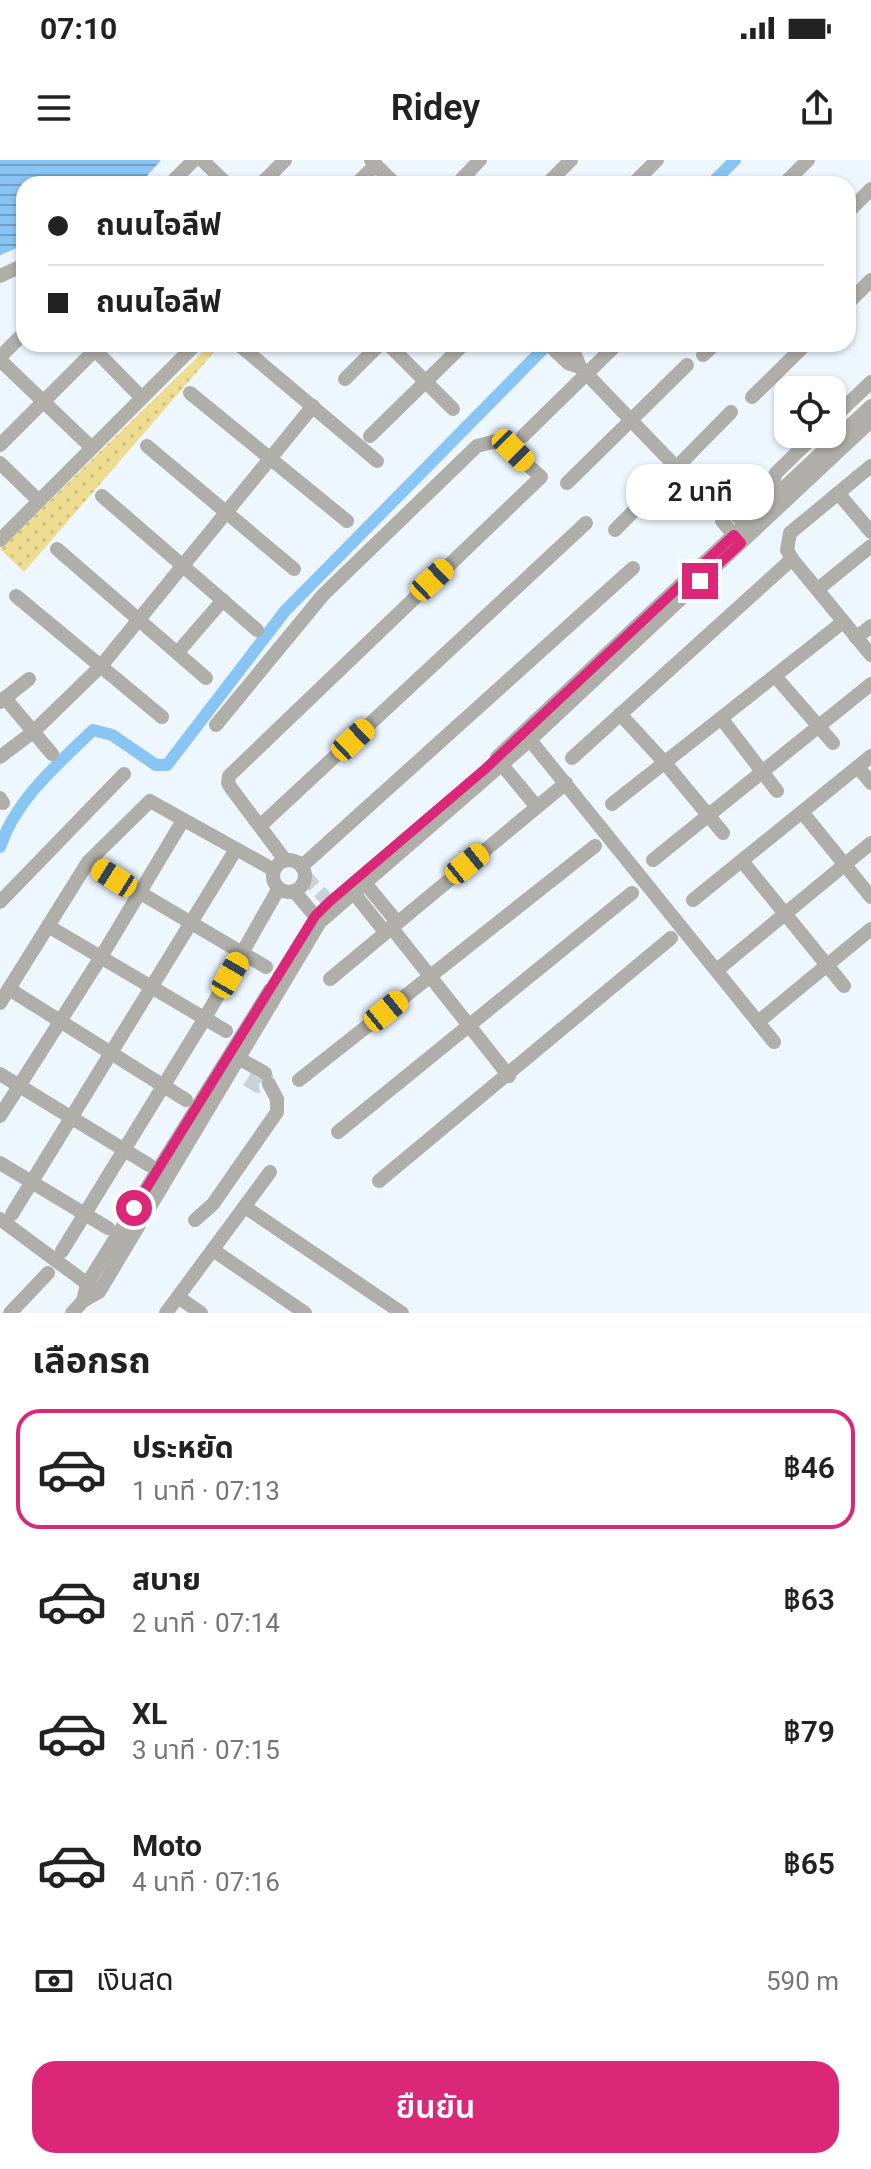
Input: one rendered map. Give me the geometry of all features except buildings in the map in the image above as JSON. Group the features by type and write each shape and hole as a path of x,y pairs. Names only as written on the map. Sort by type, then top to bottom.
{"street":[{"path":"178,176 194,160"},
{"path":"202,160 219,176"},
{"path":"269,176 285,160"},
{"path":"465,176 480,160"},
{"path":"555,176 571,160"},
{"path":"641,176 657,160"},
{"path":"792,176 808,160"},
{"path":"856,204 871,189"},
{"path":"856,295 871,280"},
{"path":"16,341 0,358 92,448"},
{"path":"0,445 89,352"},
{"path":"100,352 142,398"},
{"path":"0,540 187,352"},
{"path":"248,352 377,461"},
{"path":"345,379 372,352"},
{"path":"396,352 453,409"},
{"path":"370,436 456,352"},
{"path":"567,352 630,421 743,534"},
{"path":"523,436 583,371 607,352"},
{"path":"703,355 706,352"},
{"path":"752,397 798,352"},
{"path":"567,483 687,365"},
{"path":"846,406 871,382"},
{"path":"190,393 347,521"},
{"path":"0,757 33,732 101,666 313,406"},
{"path":"75,1310 93,1288 237,1064 320,922 530,740 871,406"},
{"path":"615,530 731,412"},
{"path":"93,1288 315,916 485,769 871,421"},
{"path":"216,725 323,595 477,446 500,440 541,477 229,776 228,783 260,826 279,865 274,880 315,916"},
{"path":"147,446 294,569"},
{"path":"776,496 773,481 776,473 802,448"},
{"path":"0,463 39,501"},
{"path":"871,466 790,533 786,542 792,559 871,655"},
{"path":"838,493 871,532"},
{"path":"102,496 257,630"},
{"path":"260,826 586,523"},
{"path":"818,589 871,546"},
{"path":"57,549 206,678"},
{"path":"572,758 792,559"},
{"path":"302,866 633,568"},
{"path":"16,596 162,717"},
{"path":"178,652 223,600"},
{"path":"612,804 843,622"},
{"path":"856,638 871,626"},
{"path":"775,676 833,743"},
{"path":"29,679 2,700 52,754"},
{"path":"653,860 871,684"},
{"path":"620,714 723,833"},
{"path":"721,718 777,791"},
{"path":"530,740 774,1042"},
{"path":"693,900 871,756"},
{"path":"502,765 537,807"},
{"path":"858,767 871,783"},
{"path":"0,902 124,774"},
{"path":"330,979 566,783"},
{"path":"0,1003 88,862 150,801 235,851 279,865 294,861 302,866"},
{"path":"802,812 871,897"},
{"path":"0,1116 182,822"},
{"path":"717,970 871,843"},
{"path":"299,1080 595,846"},
{"path":"93,1288 6,1217 72,1119 235,851"},
{"path":"742,861 844,986"},
{"path":"88,862 266,967"},
{"path":"62,1251 242,954 286,890 304,881 302,866"},
{"path":"358,887 509,1076"},
{"path":"338,1132 632,893"},
{"path":"48,926 226,1031"},
{"path":"758,1022 871,929"},
{"path":"379,1181 509,1076 671,938"},
{"path":"9,989 186,1100"},
{"path":"195,1220 213,1204 277,1112 277,1099 267,1079 237,1064"},
{"path":"237,1064 247,1079"},
{"path":"0,1074 149,1165"},
{"path":"0,1163 108,1228"},
{"path":"166,1313 270,1172"},
{"path":"245,1207 402,1313"},
{"path":"213,1250 305,1313"},
{"path":"10,1313 48,1273"},
{"path":"178,1297 201,1313"}],"shaded area":[{"path":"203,352 214,352 24,572 0,549"}],"water":[{"path":"0,160 161,160 147,176 16,176 16,248 0,255"}],"waterway":[{"path":"719,176 735,160"},
{"path":"0,847 27,798 93,730 112,735 156,765 167,765 285,611 540,352"}],"tunnel":[{"path":"305,876 329,902"},
{"path":"247,1079 258,1086 269,1084 265,1074"}],"route":[{"path":"134,1208 315,916 485,769 734,535 741,543 700,581"}]}
